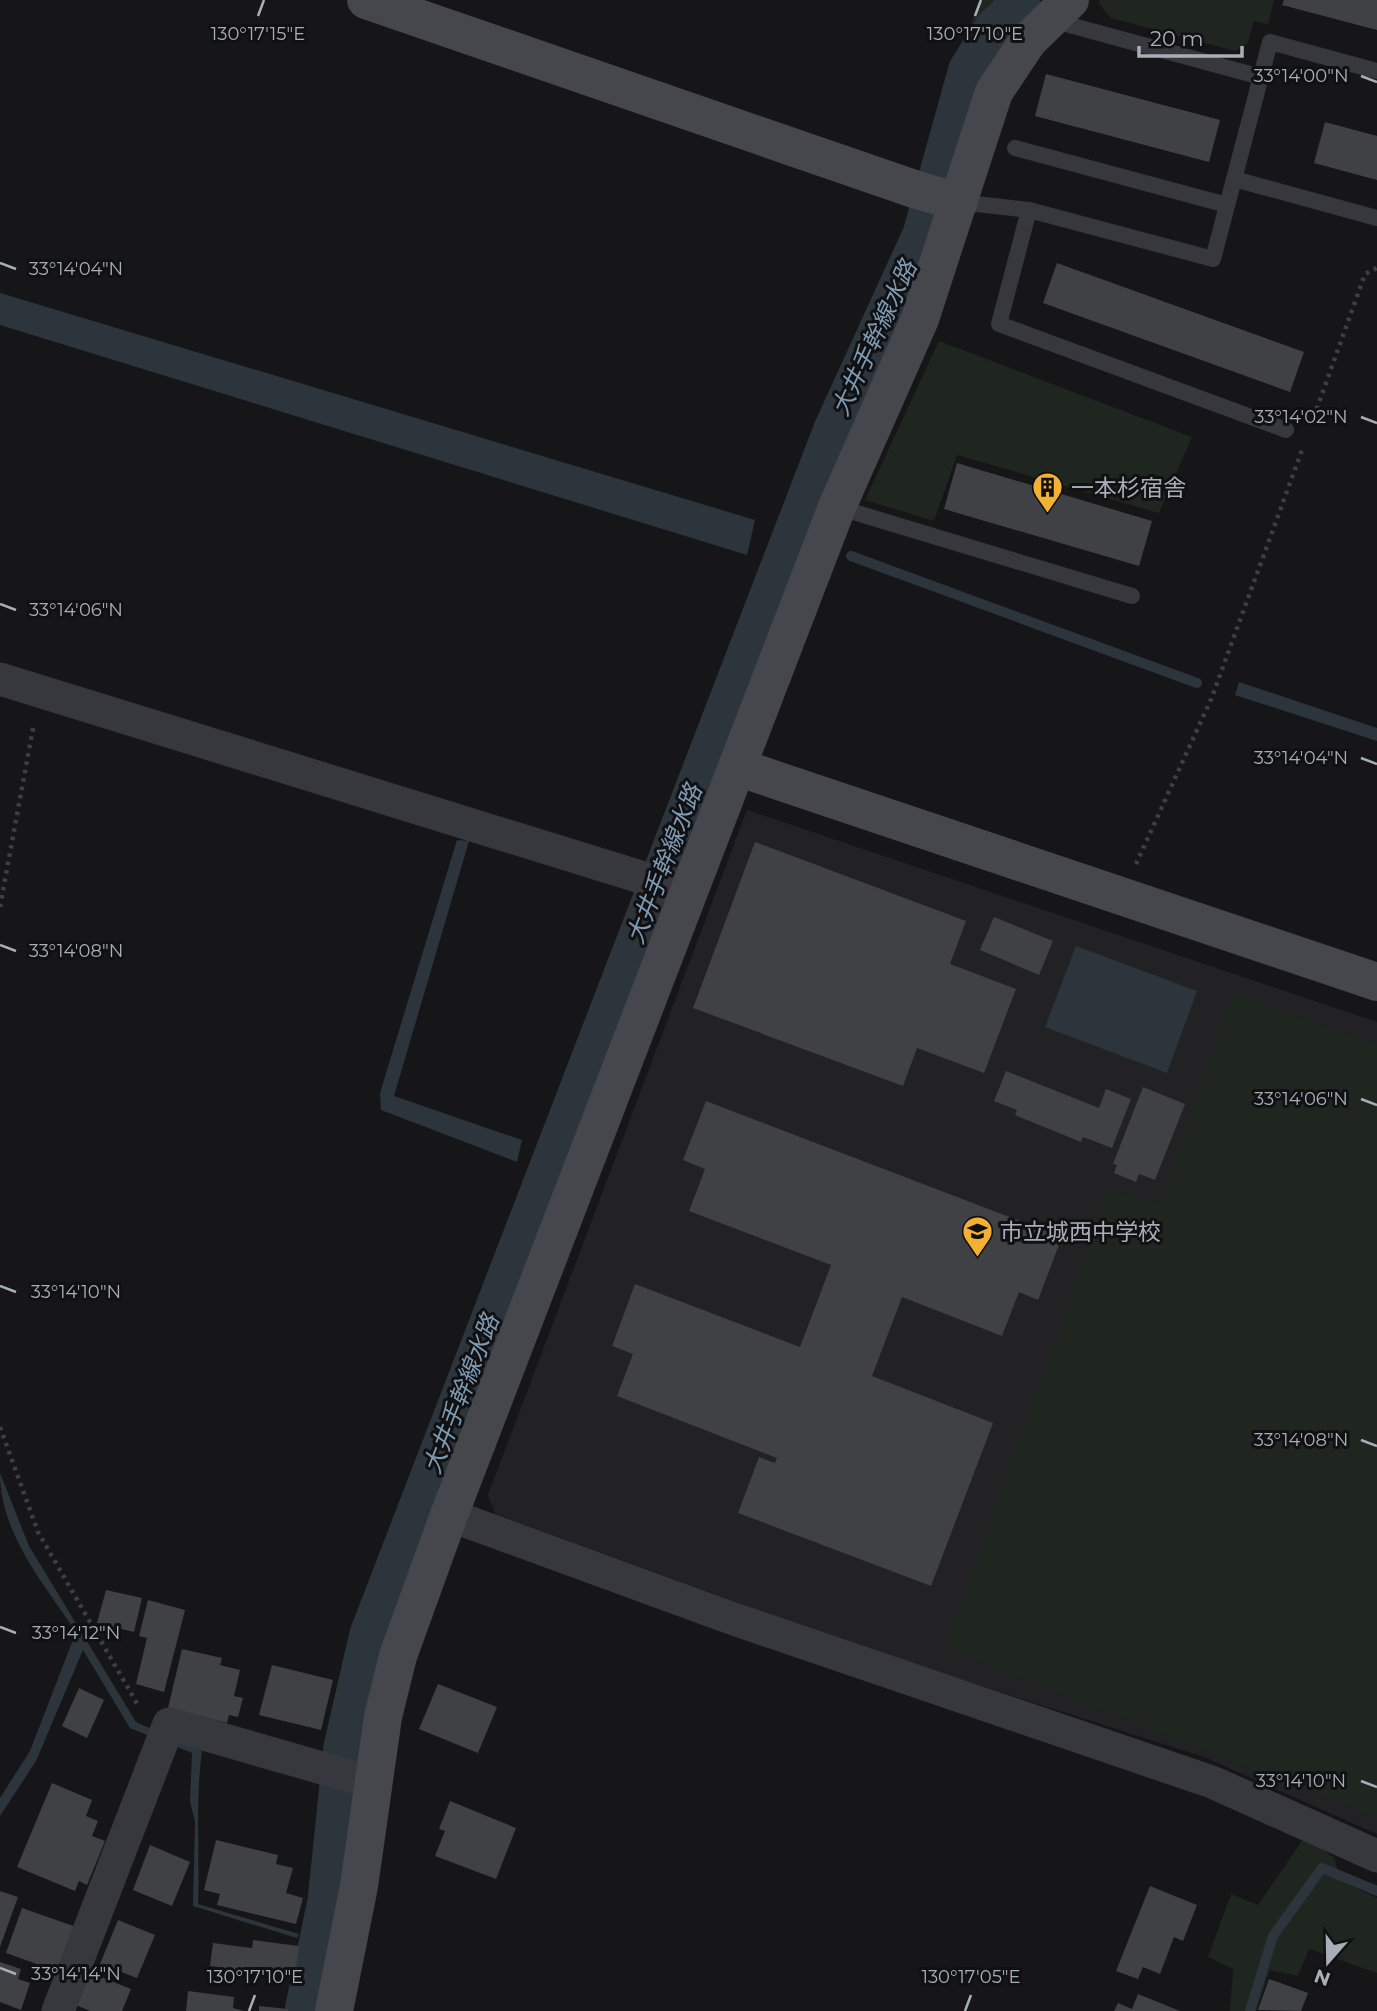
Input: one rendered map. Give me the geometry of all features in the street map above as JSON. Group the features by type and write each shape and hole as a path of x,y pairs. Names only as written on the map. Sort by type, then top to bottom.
{"street":[{"path":"366,0 941,197"},
{"path":"334,2011 359,1886 350,1776 383,1717 398,1656 681,890 737,767 837,507 919,319 941,197 994,92 1028,41 1060,10"},
{"path":"0,679 681,890"},
{"path":"737,767 1377,982"},
{"path":"449,1515 744,1622 1212,1782 1377,1856"},
{"path":"58,2011 165,1734 350,1776"}],"lane":[{"path":"1060,10 1261,77"},
{"path":"941,197 1029,210 1213,259 1270,42 1377,71"},
{"path":"1015,148 1227,205"},
{"path":"1234,179 1377,218"},
{"path":"1029,210 999,324 1286,430"},
{"path":"837,507 1132,596"}],"path":[{"path":"1310,428 1366,274 1377,268"},
{"path":"1128,898 1139,853 1212,697 1305,441"},
{"path":"0,907 40,691"},
{"path":"0,1427 38,1532 142,1711 165,1734"}],"shaded area":[{"path":"979,0 1008,0 964,43"},
{"path":"1274,0 1268,24 1254,21 1247,44 1235,51 1111,18 1098,2"},
{"path":"0,293 755,520 747,555 0,325"},
{"path":"939,341 1192,437 1159,513 957,455 934,521 865,500"},
{"path":"1239,682 1377,728 1377,741 1235,695"},
{"name":"市立城西中学校","path":"747,810 1377,1022 1377,1834 1204,1757 866,1649 495,1514 488,1495"},
{"path":"457,840 469,841 394,1096 522,1140 517,1162 381,1110 380,1093"},
{"path":"1076,946 1197,991 1167,1073 1045,1027"},
{"path":"1231,993 1377,1044 1377,1818 945,1649 1109,1188 1162,1204"},
{"path":"0,1473 29,1546 136,1722 202,1751 198,1808 198,1904 299,1934 297,1938 193,1906 195,1822 190,1801 192,1753 130,1728 83,1650 36,1761 0,1816 0,1798 30,1751 76,1632 26,1557 16,1537 7,1516"},
{"path":"1306,1835 1334,1858 1341,1881 1377,1898 1377,1973 1309,1949 1298,1976 1270,1970 1256,2011 1230,2011 1233,1969 1208,1957 1231,1894 1258,1905"}],"building":[{"path":"1284,0 1377,0 1377,30 1282,5"},
{"path":"1046,74 1220,120 1209,162 1035,116"},
{"path":"1325,122 1377,136 1377,180 1314,163"},
{"path":"1057,263 1304,352 1290,392 1043,303"},
{"name":"一本杉宿舎","path":"957,463 1152,521 1139,566 944,509"},
{"path":"755,842 966,921 950,964 1016,989 984,1073 917,1048 903,1086 693,1008"},
{"path":"994,917 1053,941 1039,975 980,950"},
{"path":"1006,1071 1099,1108 1106,1089 1131,1099 1112,1148 1083,1137 1081,1142 1015,1115 1017,1110 994,1101"},
{"path":"1143,1087 1185,1104 1155,1180 1139,1174 1136,1182 1114,1173 1117,1165 1113,1164"},
{"path":"706,1101 1062,1237 1038,1300 1019,1292 1002,1336 902,1297 872,1376 993,1423 931,1586 738,1513 759,1457 775,1463 777,1458 617,1396 633,1354 612,1346 635,1284 800,1347 831,1265 689,1211 705,1169 683,1160"},
{"path":"106,1590 142,1598 134,1632 97,1623"},
{"path":"148,1600 185,1610 164,1692 136,1684 147,1638 139,1636"},
{"path":"182,1649 222,1658 220,1665 240,1670 234,1696 243,1698 238,1717 229,1715 227,1723 168,1708"},
{"path":"272,1665 333,1680 321,1730 259,1715"},
{"path":"438,1684 497,1707 478,1753 419,1729"},
{"path":"79,1688 104,1700 87,1738 62,1726"},
{"path":"52,1783 92,1800 86,1816 98,1821 92,1836 105,1841 87,1885 79,1881 75,1891 17,1867"},
{"path":"450,1801 516,1828 496,1879 435,1856 445,1831 439,1829"},
{"path":"216,1840 278,1855 276,1864 293,1868 286,1893 303,1898 296,1924 217,1905 220,1894 204,1890"},
{"path":"150,1845 190,1862 172,1906 133,1890"},
{"path":"1150,1886 1197,1905 1183,1941 1174,1937 1160,1974 1143,1967 1138,1979 1116,1971"},
{"path":"0,1891 18,1897 0,1947"},
{"path":"22,1908 79,1928 62,1973 6,1953"},
{"path":"118,1920 155,1935 137,1978 100,1964"},
{"path":"253,1940 299,1946 295,1977 210,1966 213,1943 252,1948"},
{"path":"0,1962 21,1969 18,1979 30,1983 21,2010 0,2002"},
{"path":"89,1972 131,1989 122,2011 90,2011 76,2005"},
{"path":"1269,1979 1308,1993 1301,2011 1258,2010"},
{"path":"188,1991 234,1997 233,2008 244,2011 186,2011"},
{"path":"1138,1994 1180,2011 1114,2011 1118,2003 1132,2009"},
{"path":"259,2006 288,2009 288,2011 259,2011"}],"waterway":[{"name":"大井手幹線水路","path":"303,2011 326,1901 342,1747 368,1634 832,429 921,234 967,69 993,27 1022,0"},
{"path":"851,556 1197,683"},
{"path":"1250,2011 1273,1936 1322,1868 1377,1891"}],"place":[{"name":"一本杉宿舎","path":"1048,515"},
{"name":"市立城西中学校","path":"977,1259"}]}
